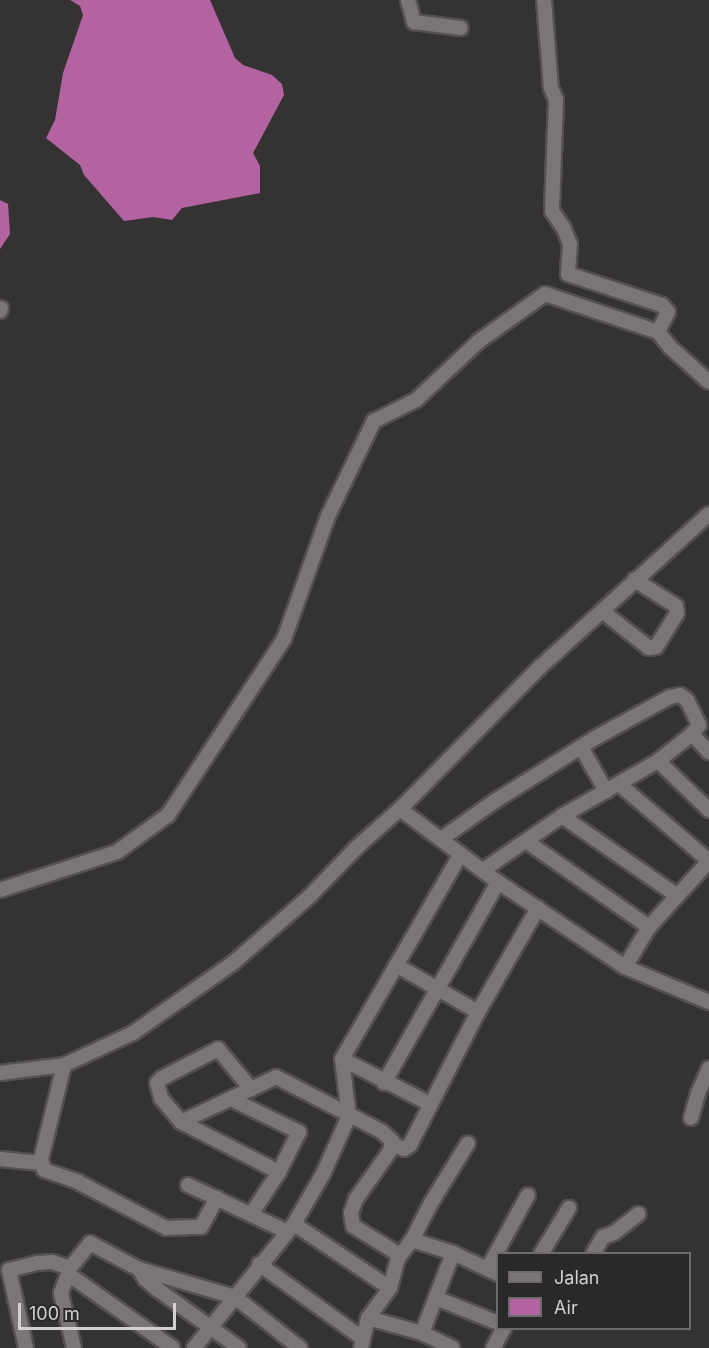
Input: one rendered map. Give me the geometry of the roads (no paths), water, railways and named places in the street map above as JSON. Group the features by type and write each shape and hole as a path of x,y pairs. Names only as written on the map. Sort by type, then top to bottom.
{"street":[{"path":"408,0 414,22 461,28"},
{"path":"544,0 550,85 556,109 552,211 570,244 568,274 665,309 658,332"},
{"path":"0,890 117,852 168,815 284,639 328,516 374,421 416,400 479,341 544,294 658,332 670,347 709,382"},
{"path":"0,1073 64,1065 133,1033 233,963 310,896 356,848 400,810 539,668 709,514"},
{"path":"602,611 649,648 656,647 677,613 676,606 635,580"},
{"path":"441,839 495,801 581,747 676,695 687,700 699,727 692,735 658,761 562,816 483,870"},
{"path":"692,735 709,752"},
{"path":"581,747 606,791"},
{"path":"658,761 709,810"},
{"path":"619,784 709,861 649,927 625,967"},
{"path":"400,810 498,882 625,967 709,1002"},
{"path":"562,816 676,895"},
{"path":"526,841 649,927"},
{"path":"194,1348 259,1264 291,1228 323,1174 349,1116 342,1059 461,854"},
{"path":"384,1083 498,882"},
{"path":"181,1122 277,1077 381,1131 392,1144 407,1148 478,1012 538,908"},
{"path":"396,965 478,1012"},
{"path":"251,1089 221,1049 162,1078 157,1083 160,1098 181,1122 279,1172"},
{"path":"342,1059 384,1083 430,1104"},
{"path":"64,1065 41,1163 44,1170 78,1182 166,1227 201,1227 217,1198"},
{"path":"691,1118 698,1093 709,1068"},
{"path":"231,1099 299,1132 279,1172 252,1214"},
{"path":"259,1264 361,1343 368,1318 390,1288 398,1258 412,1240 431,1203 468,1143"},
{"path":"392,1144 383,1164 352,1207 350,1220 356,1228 394,1252 398,1258"},
{"path":"0,1159 41,1163"},
{"path":"188,1185 252,1214 291,1228 390,1288"},
{"path":"502,1252 528,1195"},
{"path":"542,1252 569,1208"},
{"path":"594,1252 603,1237 614,1233 638,1214"},
{"path":"412,1240 453,1253 493,1271"},
{"path":"75,1347 61,1302 63,1283 90,1243 138,1269 235,1297 300,1348"},
{"path":"422,1333 453,1253"},
{"path":"26,1348 4,1270 52,1262 69,1271 173,1348"},
{"path":"138,1269 151,1284 239,1348"},
{"path":"436,1298 496,1322"},
{"path":"368,1318 422,1333 453,1348"},
{"path":"493,1348 503,1330"}],"water":[{"path":"70,0 210,0 235,58 243,65 272,75 282,84 284,95 253,153 260,166 260,193 182,208 172,220 153,217 124,221 84,175 80,165 46,138 55,120 63,73 83,15 80,6"},
{"path":"0,200 8,204 10,234 0,249"}]}
